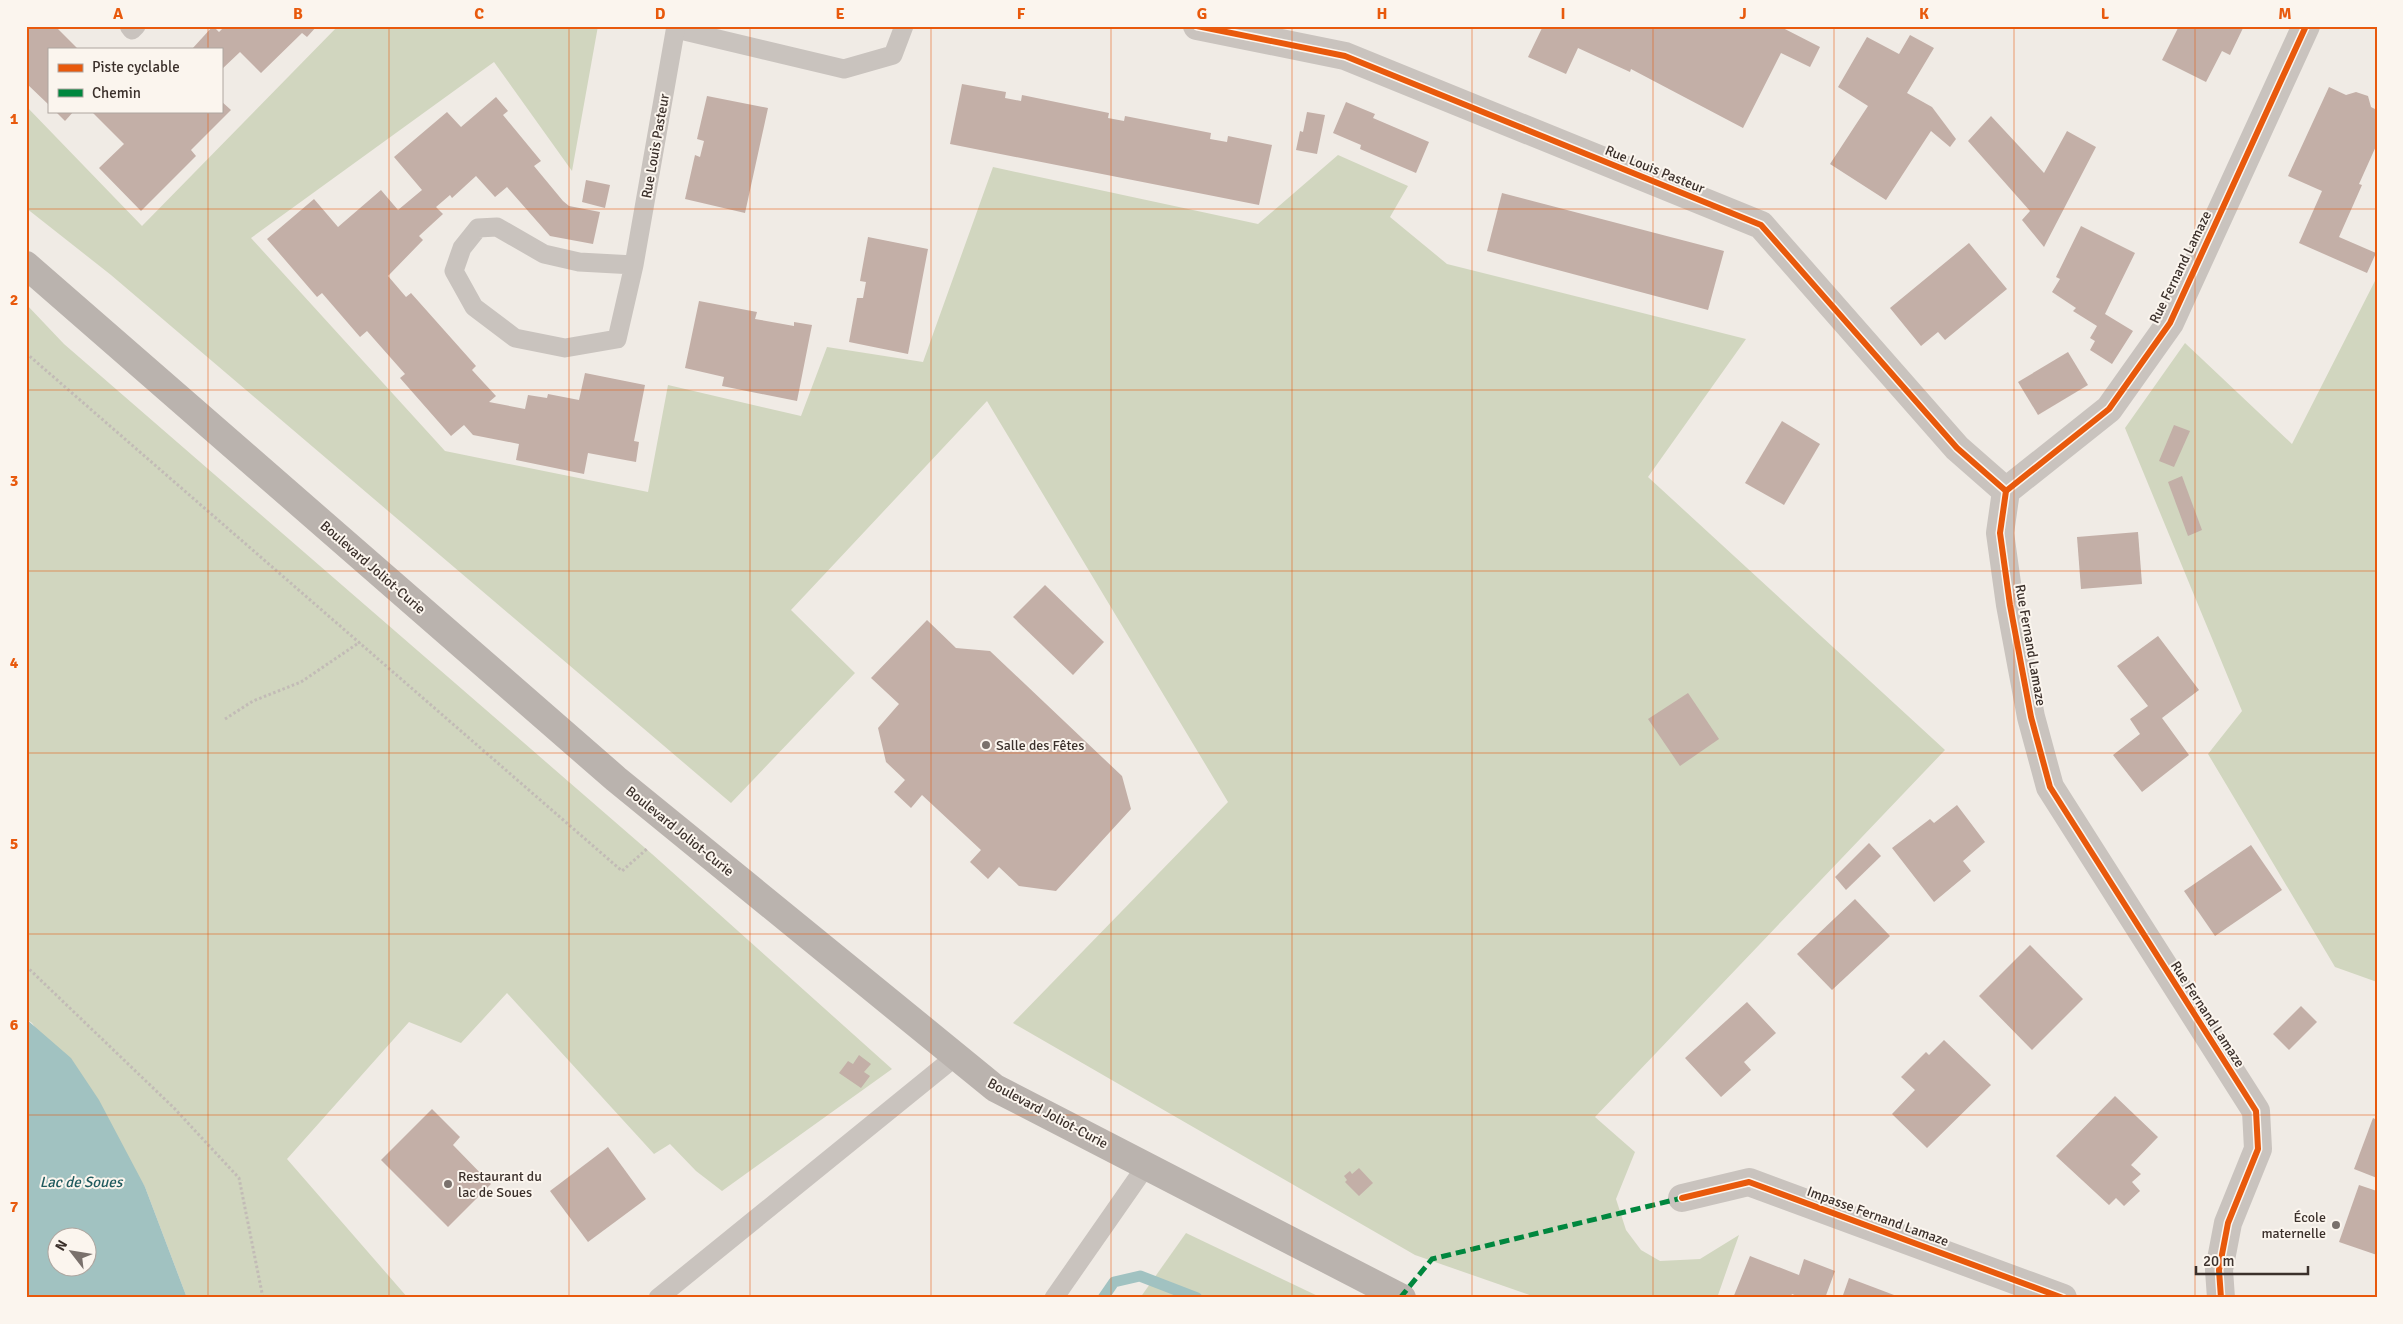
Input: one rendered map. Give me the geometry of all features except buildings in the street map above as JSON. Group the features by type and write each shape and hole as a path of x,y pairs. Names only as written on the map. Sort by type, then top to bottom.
{"main road":[{"name":"Boulevard Joliot-Curie","path":"26,265 608,772 995,1088 1402,1298"}],"street":[{"name":"Rue Louis Pasteur","path":"1197,26 1344,56 1761,226 1957,448 2006,491"},
{"name":"Rue Fernand Lamaze","path":"2221,1298 2219,1270 2228,1223 2258,1149 2256,1110 2050,787 2031,717 2009,596 2000,533 2006,491 2109,408 2170,323 2306,26"},
{"name":"Impasse Fernand Lamaze","path":"1682,1198 1749,1182 2063,1298"}],"lane":[{"path":"129,26 132,30 136,26"},
{"path":"676,28 844,69 892,55 904,26"},
{"name":"Rue Louis Pasteur","path":"634,265 579,262 544,254 497,226 478,228 462,248 454,271 474,307 515,338 565,348 617,339 634,265 676,28"},
{"path":"658,1298 955,1057"},
{"path":"1054,1298 1146,1166"}],"path":[{"path":"26,353 622,871 672,825"},
{"path":"225,719 253,701 302,682 360,642"},
{"path":"26,966 174,1108 240,1178 264,1298"}],"green space":[{"path":"338,26 598,26 572,171 494,62 251,238 445,451 648,492 668,385 801,416 827,347 923,362 993,167 1258,224 1338,155 1408,186 1390,217 1447,264 1746,339 1648,477 1945,750 1595,1117 1635,1152 1616,1199 1626,1230 1641,1250 1660,1261 1700,1259 1739,1235 1717,1298 1538,1298 1415,1255 1013,1023 1228,802 987,401 791,610 855,673 731,803 111,275 26,208 26,106 142,226"},
{"path":"2377,277 2377,982 2335,967 2208,754 2242,711 2125,428 2185,343 2292,444"},
{"path":"26,304 64,344 652,854 892,1069 722,1191 696,1171 670,1144 654,1154 507,993 461,1043 409,1022 287,1159 408,1298 187,1298 145,1187 32,1023 26,1019"},
{"path":"1186,1233 1322,1298 1140,1298"}],"water":[{"name":"Lac de Soues","path":"26,1019 71,1058 99,1100 145,1187 187,1298 26,1298"}],"waterway":[{"path":"1103,1298 1114,1282 1140,1276 1197,1298"}],"marked path":[{"path":"1400,1298 1432,1259 1682,1198"}],"cycle path":[{"path":"1197,26 1345,56 1761,225 1957,448 2006,491"},
{"path":"2221,1298 2219,1270 2228,1223 2258,1149 2256,1111 2050,787 2031,717 2010,605 2000,533 2006,491 2109,409 2170,323 2306,26"},
{"path":"1682,1198 1749,1182 2063,1298"}],"place":[{"name":"Salle des Fêtes","path":"986,745"},
{"name":"Restaurant du lac de Soues","path":"448,1184"},
{"name":"École maternelle","path":"2336,1225"}]}
